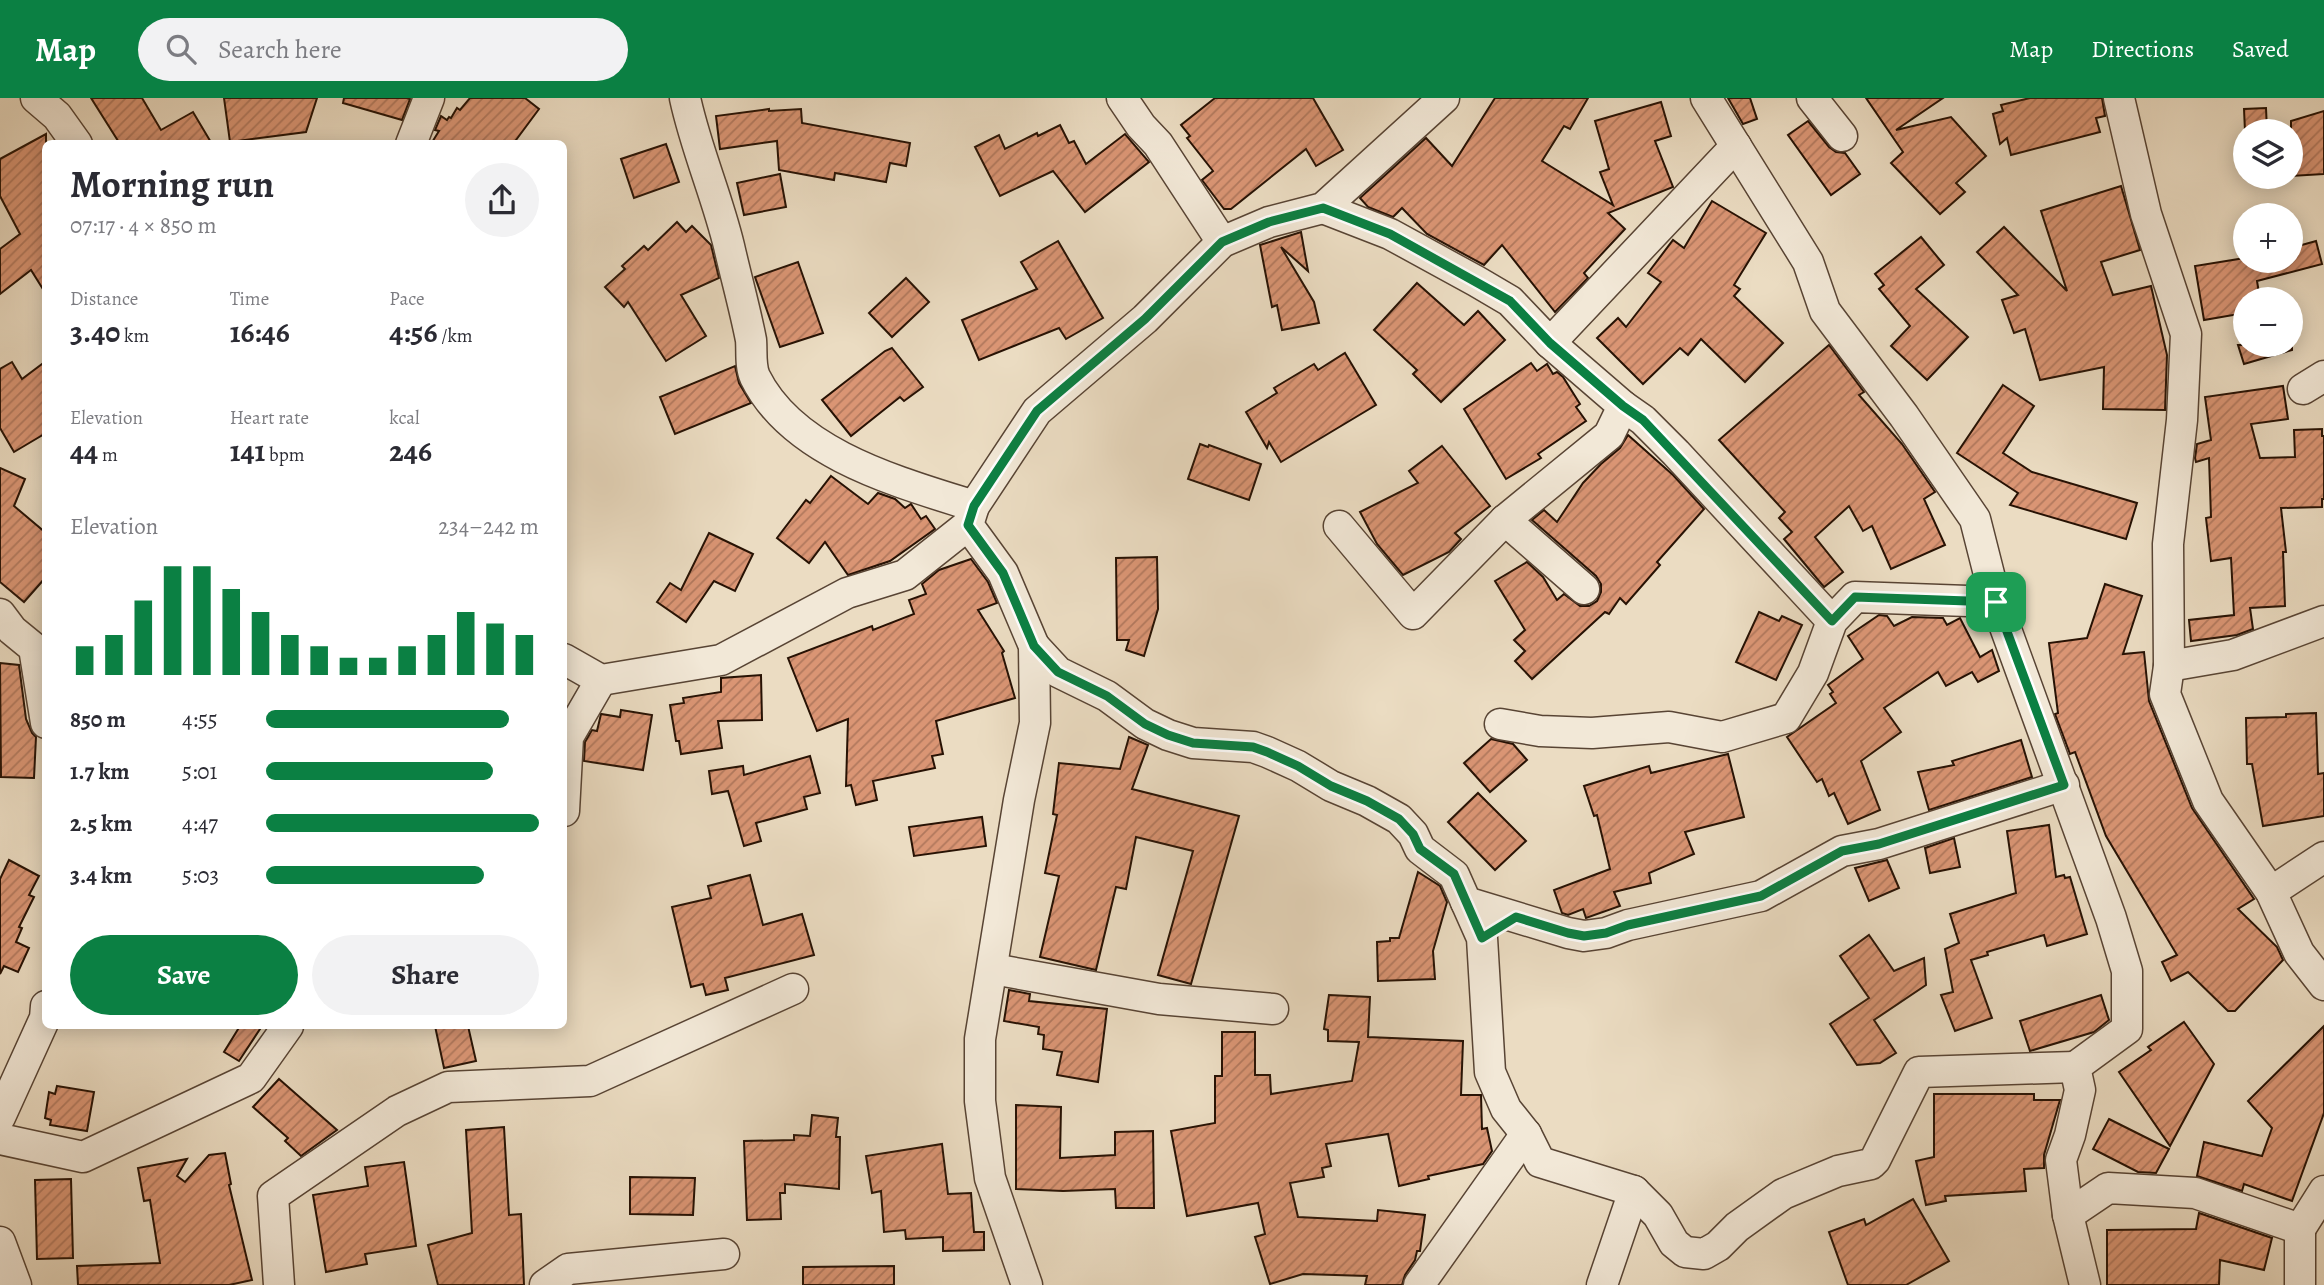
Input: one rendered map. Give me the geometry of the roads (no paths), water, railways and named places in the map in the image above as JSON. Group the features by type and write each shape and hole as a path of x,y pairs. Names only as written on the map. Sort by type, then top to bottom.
{"street":[{"path":"36,98 57,116 74,140"},
{"path":"413,140 429,98"},
{"path":"685,98 701,160 722,218 751,340 754,374 771,403 787,420 837,456 911,486 971,515 1003,573 1034,646 1058,672 1107,696 1145,724 1168,735 1193,743 1253,747 1267,752 1399,819 1413,834 1420,849 1454,874 1482,938 1490,1072 1506,1109 1526,1134 1540,1162 1634,1191 1658,1215 1674,1243 1685,1252 1704,1254 1783,1194 1838,1171 1871,1164 1919,1072 2075,1067 2127,1029 2127,971 2064,785 1996,602 1975,519 1904,416 1825,311 1808,262 1706,98"},
{"path":"1122,98 1157,144 1222,242"},
{"path":"567,661 601,680 720,660 847,593 905,575 971,515 1037,411 1145,319 1222,242 1269,222 1323,208 1444,98"},
{"path":"1812,98 1842,136"},
{"path":"2119,98 2146,214 2186,334 2182,420 2168,544 2169,666 2165,694 2208,801 2271,892 2299,953 2324,985"},
{"path":"1550,343 1736,146"},
{"path":"1323,208 1390,234 1510,301 1550,343 1643,420 1832,621"},
{"path":"1339,526 1413,614 1505,520 1609,435 1623,406"},
{"path":"1505,520 1584,589"},
{"path":"1500,724 1540,732 1592,733 1634,732 1669,727 1722,737 1786,718 1813,673 1832,621 1855,597 1996,602"},
{"path":"0,614 12,630 34,648 42,698"},
{"path":"2169,666 2232,655 2324,621"},
{"path":"1027,1285 990,1178 980,1101 980,1039 1019,800 1035,723 1034,646"},
{"path":"567,756 568,737 601,680"},
{"path":"1466,902 1568,933 1584,936 1606,933 1628,925 1761,896 1842,851 1879,844 2064,785"},
{"path":"2271,892 2324,857"},
{"path":"1482,938 1516,917"},
{"path":"993,969 1159,999 1273,1009"},
{"path":"279,1285 273,1196 397,1111 448,1087 590,1081 793,989"},
{"path":"0,1117 42,1025"},
{"path":"0,1139 83,1157 251,1078 286,1029"},
{"path":"2075,1067 2080,1090 2070,1135 2061,1160 2068,1215 2085,1285"},
{"path":"1419,1285 1526,1134"},
{"path":"2068,1215 2108,1188 2195,1193 2300,1229"},
{"path":"1602,1285 1634,1191"},
{"path":"2300,1285 2300,1229 2324,1191"},
{"path":"0,1242 16,1285"},
{"path":"545,1285 568,1269 723,1254"}]}
